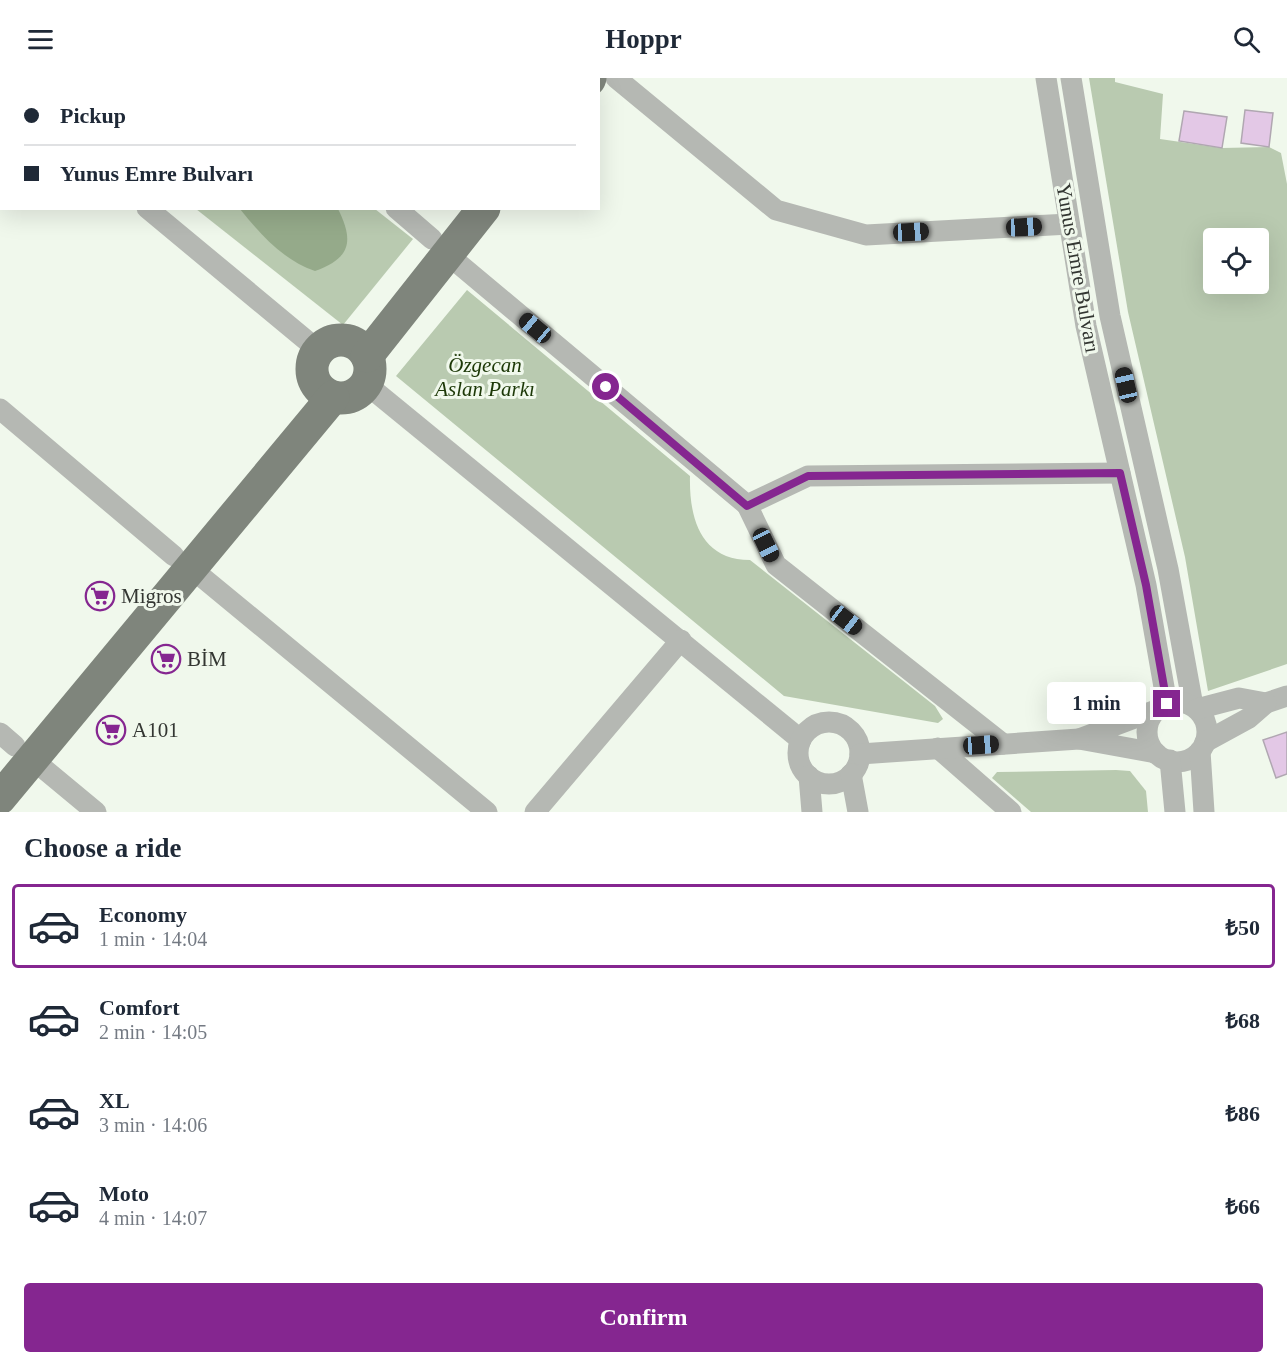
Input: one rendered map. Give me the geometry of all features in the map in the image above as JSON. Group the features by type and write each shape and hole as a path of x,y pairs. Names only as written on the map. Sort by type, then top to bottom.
{"main road":[{"path":"361,360 335,340 318,350 312,368 324,390 352,396 361,360 440,246 456,210"},
{"path":"440,246 482,210"},
{"path":"0,798 12,750 182,562 324,390"}],"street":[{"path":"616,78 776,210 866,235 1069,224"},
{"name":"Yunus Emre Bulvarı","path":"1046,78 1086,326 1146,585 1161,707"},
{"path":"1071,78 1110,316 1168,569 1195,707 1206,722 1203,747 1204,812"},
{"path":"149,210 318,350"},
{"path":"398,210 747,506 776,565 1003,744"},
{"path":"361,360 681,640 801,740"},
{"path":"0,409 182,562 487,812"},
{"path":"747,506 808,476 1120,473"},
{"path":"535,812 681,640"},
{"path":"860,754 1079,739 1183,761 1249,718 1266,703 1287,696"},
{"path":"1079,739 1161,707 1184,702 1195,707 1239,698 1266,703"},
{"path":"1161,707 1147,727 1148,736 1163,757 1175,812"},
{"path":"809,776 827,784 837,783 851,774 860,754 855,736 841,724 832,722 814,726 801,740 799,759 809,776 812,812"},
{"path":"938,748 1011,812"},
{"path":"12,750 96,812"},
{"path":"851,774 858,812"}],"green space":[{"path":"1089,78 1115,78 1115,82 1163,94 1160,139 1222,148 1269,147 1281,153 1287,184 1287,664 1208,691 1185,557 1128,312"},
{"path":"197,210 376,210 413,239 343,325"},
{"name":"Özgecan Aslan Parkı","path":"467,290 690,476 695,521 709,544 719,553 750,560 935,706 943,719 938,723 784,696 396,376"},
{"path":"1130,771 1146,791 1148,812 1031,812 992,778 997,772"}],"shaded area":[{"path":"241,210 338,210 347,239 346,247 336,260 315,271 293,260 265,237"}],"building":[{"path":"1245,110 1273,113 1269,147 1241,143"},
{"path":"1184,111 1227,117 1222,148 1179,141"},
{"path":"1287,732 1287,774 1276,778 1263,740"}],"place":[{"name":"Migros","path":"100,596"},
{"name":"BİM","path":"166,659"},
{"name":"A101","path":"111,730"}],"route":[{"path":"606,387 747,506 808,476 1120,473 1146,585 1167,704"}]}
